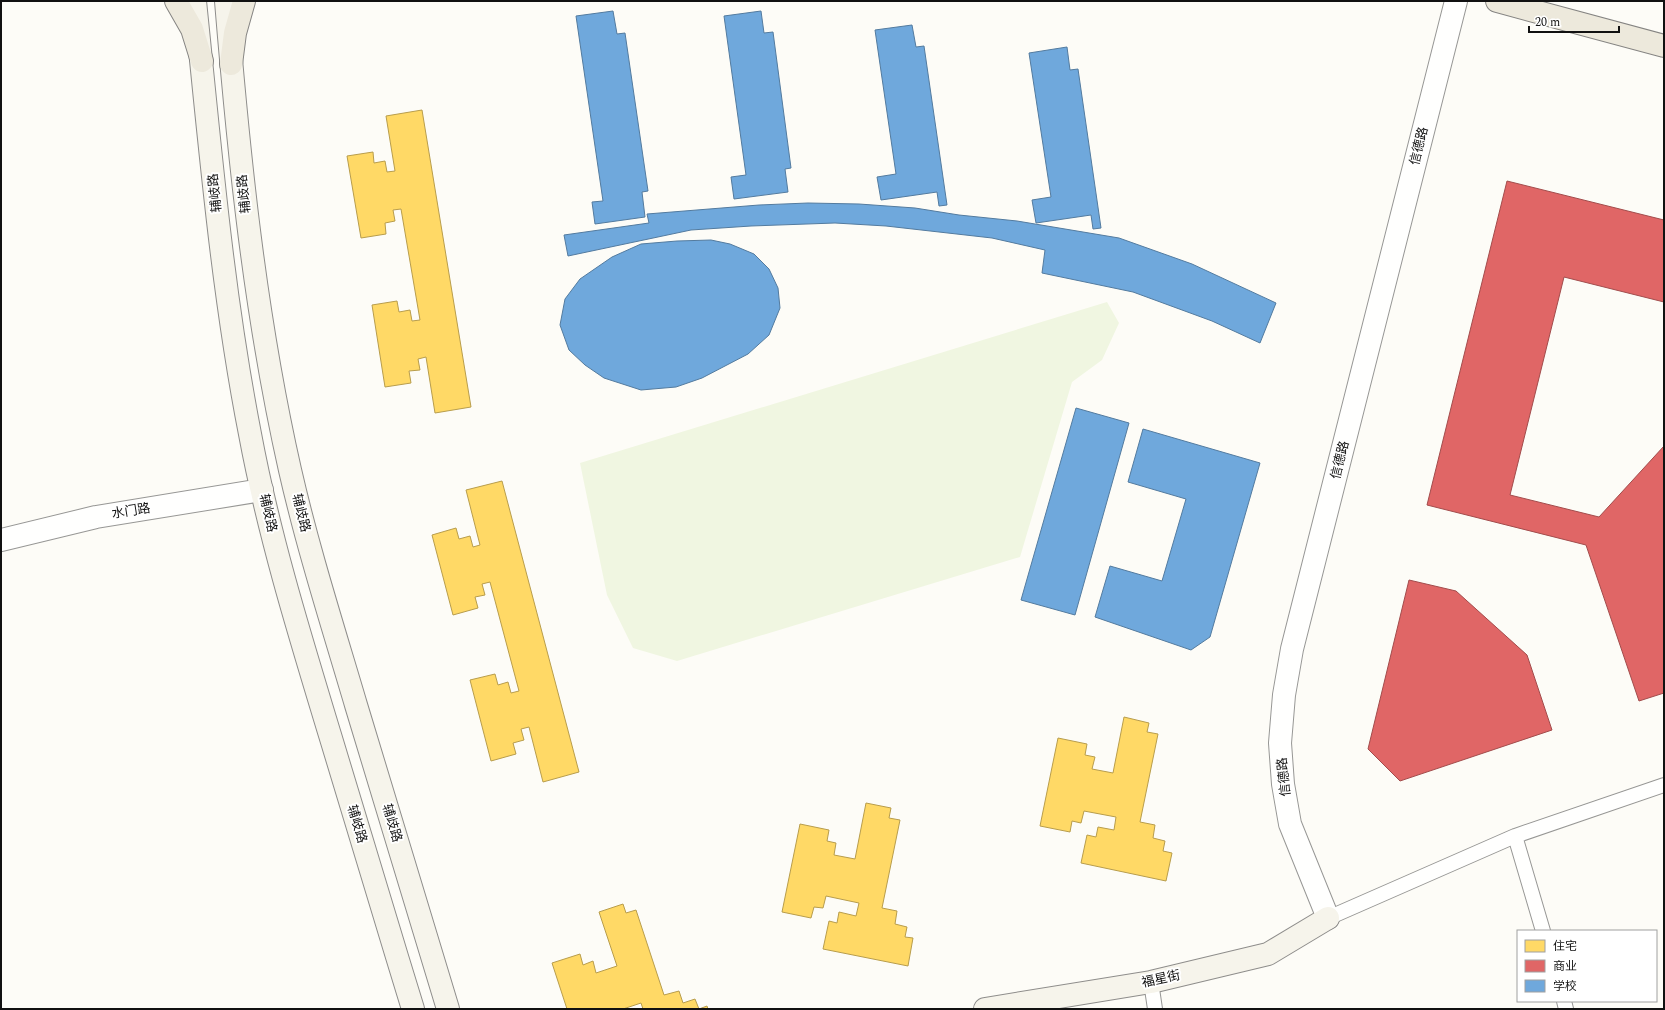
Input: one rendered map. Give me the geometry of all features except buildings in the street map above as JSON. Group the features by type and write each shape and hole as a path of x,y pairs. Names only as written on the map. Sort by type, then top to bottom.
{"main road":[{"path":"176,1 192,29 202,61"},
{"path":"231,64 235,33 244,1"},
{"path":"1497,1 1664,46"}],"street":[{"name":"辅岐路","path":"195,1 227,299 234,350 250,436 288,595 413,1009"},
{"name":"辅歧路","path":"226,1 242,177 257,291 273,388 290,470 308,542 327,607 448,1009"},
{"name":"信德路","path":"1328,918 1290,824 1283,784 1280,743 1284,695 1294,641 1456,1"},
{"name":"水门路","path":"1,540 96,516 262,490"},
{"name":"福星街","path":"985,1009 1151,982 1268,954 1328,918"}],"lane":[{"path":"1328,918 1515,836 1664,785"},
{"path":"1515,836 1543,930"},
{"path":"1151,982 1155,1009"}],"green space":[{"path":"1107,302 1119,323 1102,360 1072,382 1020,557 677,661 633,648 607,595 580,463"}]}
